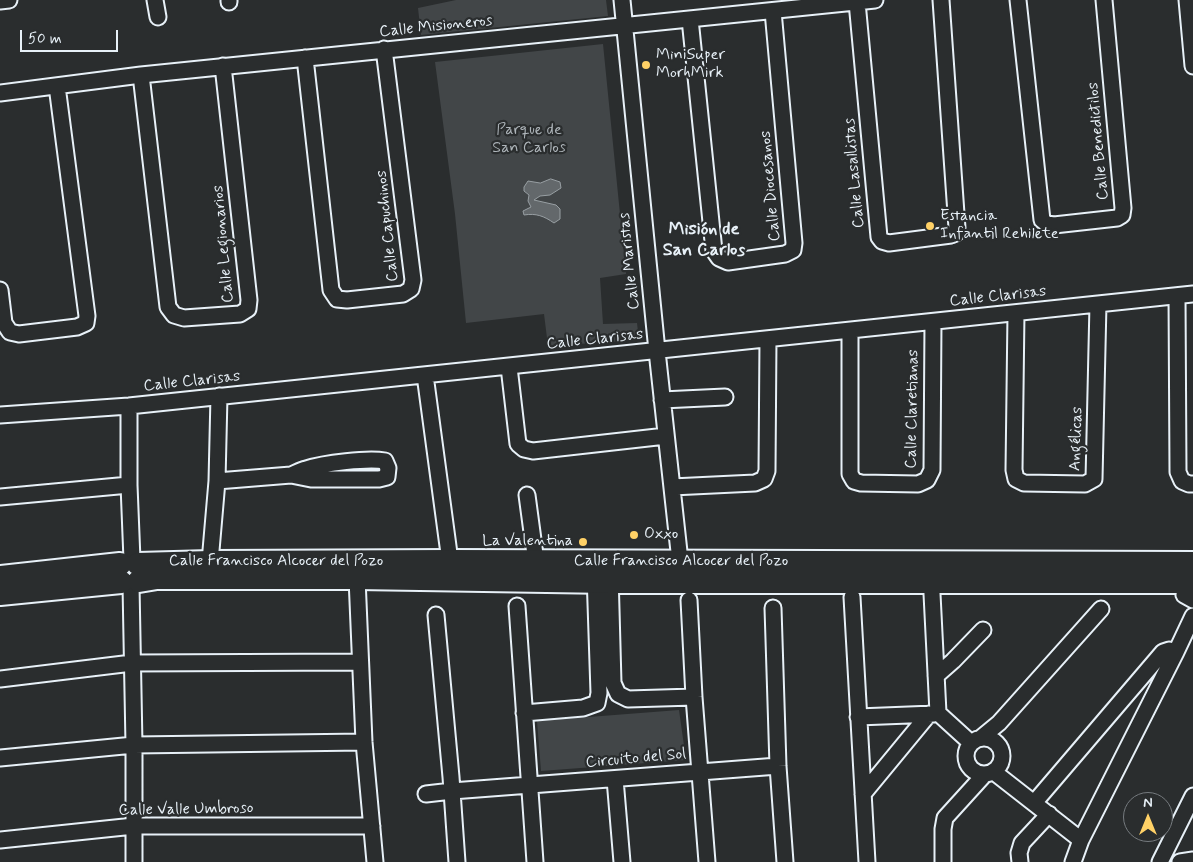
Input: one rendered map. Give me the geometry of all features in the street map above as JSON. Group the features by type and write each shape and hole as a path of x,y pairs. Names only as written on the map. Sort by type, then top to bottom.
{"street":[{"path":"0,1 9,0"},
{"path":"155,0 158,17"},
{"name":"Calle Maristas","path":"622,0 662,400 684,581"},
{"name":"Calle Misioneros","path":"0,93 223,66 875,0"},
{"name":"Calle Lasallistas","path":"858,2 879,237 882,241 889,243 956,233 941,0"},
{"name":"Calle Benedictilos","path":"1018,0 1042,220 1047,224 1054,225 1116,218 1122,215 1123,208 1104,0"},
{"path":"1187,0 1193,66"},
{"name":"Calle Diocesanos","path":"690,19 714,251 719,258 728,262 785,254 793,250 794,243 773,11"},
{"name":"Calle Capuchinos","path":"305,58 331,290 337,299 347,300 403,294 412,289 413,280 384,49"},
{"name":"Calle Legionarios","path":"140,75 168,307 174,315 184,318 240,314 248,309 249,300 223,66"},
{"path":"0,290 4,324 10,332 19,334 78,327 86,324 88,316 57,86"},
{"name":"Calle Clarisas","path":"0,415 129,406 1193,294"},
{"path":"1176,296 1178,472 1182,481 1193,484"},
{"name":"Angélicas","path":"1016,313 1014,470 1016,479 1024,483 1084,484 1094,479 1098,304"},
{"name":"Calle Claretianas","path":"850,331 850,474 854,480 860,483 918,484 927,480 932,470 932,322"},
{"path":"672,487 755,483 764,479 767,471 768,339"},
{"path":"509,367 518,444 524,449 533,451 666,436"},
{"path":"425,375 450,561"},
{"path":"210,562 217,480 220,396"},
{"path":"662,400 725,397"},
{"path":"129,406 134,862"},
{"path":"217,480 292,475 311,479 379,479 387,477 388,468 385,462 375,460 327,465 306,469 292,475"},
{"path":"0,497 129,486"},
{"path":"527,495 536,562"},
{"name":"Calle Francisco Alcocer del Pozo","path":"0,594 210,562 536,562 602,572 684,581 1193,563"},
{"path":"602,572 614,684 618,694 628,699 694,697"},
{"path":"524,713 583,708 597,703 599,693 602,572"},
{"name":"Calle Francisco Alcocer del Pozo","path":"0,576 130,573 157,578 357,578 602,572"},
{"path":"862,794 934,714 936,676 931,572"},
{"name":"Calle Francisco Alcocer del Pozo","path":"931,572 1190,592"},
{"path":"357,578 364,742 375,862"},
{"name":"Circuito del Sol","path":"426,794 700,771 684,581"},
{"path":"852,597 867,862"},
{"path":"517,606 535,862"},
{"path":"773,608 778,766 785,862"},
{"path":"1081,840 1034,803 989,773 979,773 973,770 966,760 966,754 967,748 999,723 1101,608"},
{"path":"436,615 457,862"},
{"path":"1073,862 1081,840 1193,616"},
{"path":"936,676 982,630"},
{"path":"1034,803 1163,652 1169,650 1176,652"},
{"path":"0,679 132,663 360,662"},
{"path":"858,718 934,714 976,740 988,737 999,744 1003,756 999,768 989,773 945,818 943,862"},
{"path":"0,758 134,745 364,742"},
{"path":"707,862 700,771 778,766"},
{"path":"615,778 622,862"},
{"path":"1160,862 1193,796"},
{"path":"1020,862 1019,853 1022,843 1049,814"},
{"name":"Calle Valle Umbroso","path":"0,840 134,826 372,826"},
{"path":"1180,862 1193,860"}],"green space":[{"path":"456,0 606,0 608,16 421,35 418,8"},
{"name":"Parque de San Carlos","path":"603,44 626,274 600,278 603,324 637,323 639,340 548,346 544,314 466,323 455,214 435,62"},
{"path":"679,710 686,760 541,771 537,721"}],"shaded area":[{"path":"551,179 560,182 561,188 550,195 540,196 534,200 556,205 560,209 560,219 554,223 540,216 524,215 523,211 531,207 528,201 529,195 524,191 528,181 540,183"}],"place":[{"name":"MiniSuper MorhMirk","path":"646,65"},
{"name":"Estancia Infantil Rehilete","path":"930,226"},
{"name":"Oxxo","path":"634,535"},
{"name":"La Valentina","path":"583,542"}],"district":[{"name":"Misión de San Carlos","path":"704,240"}]}
